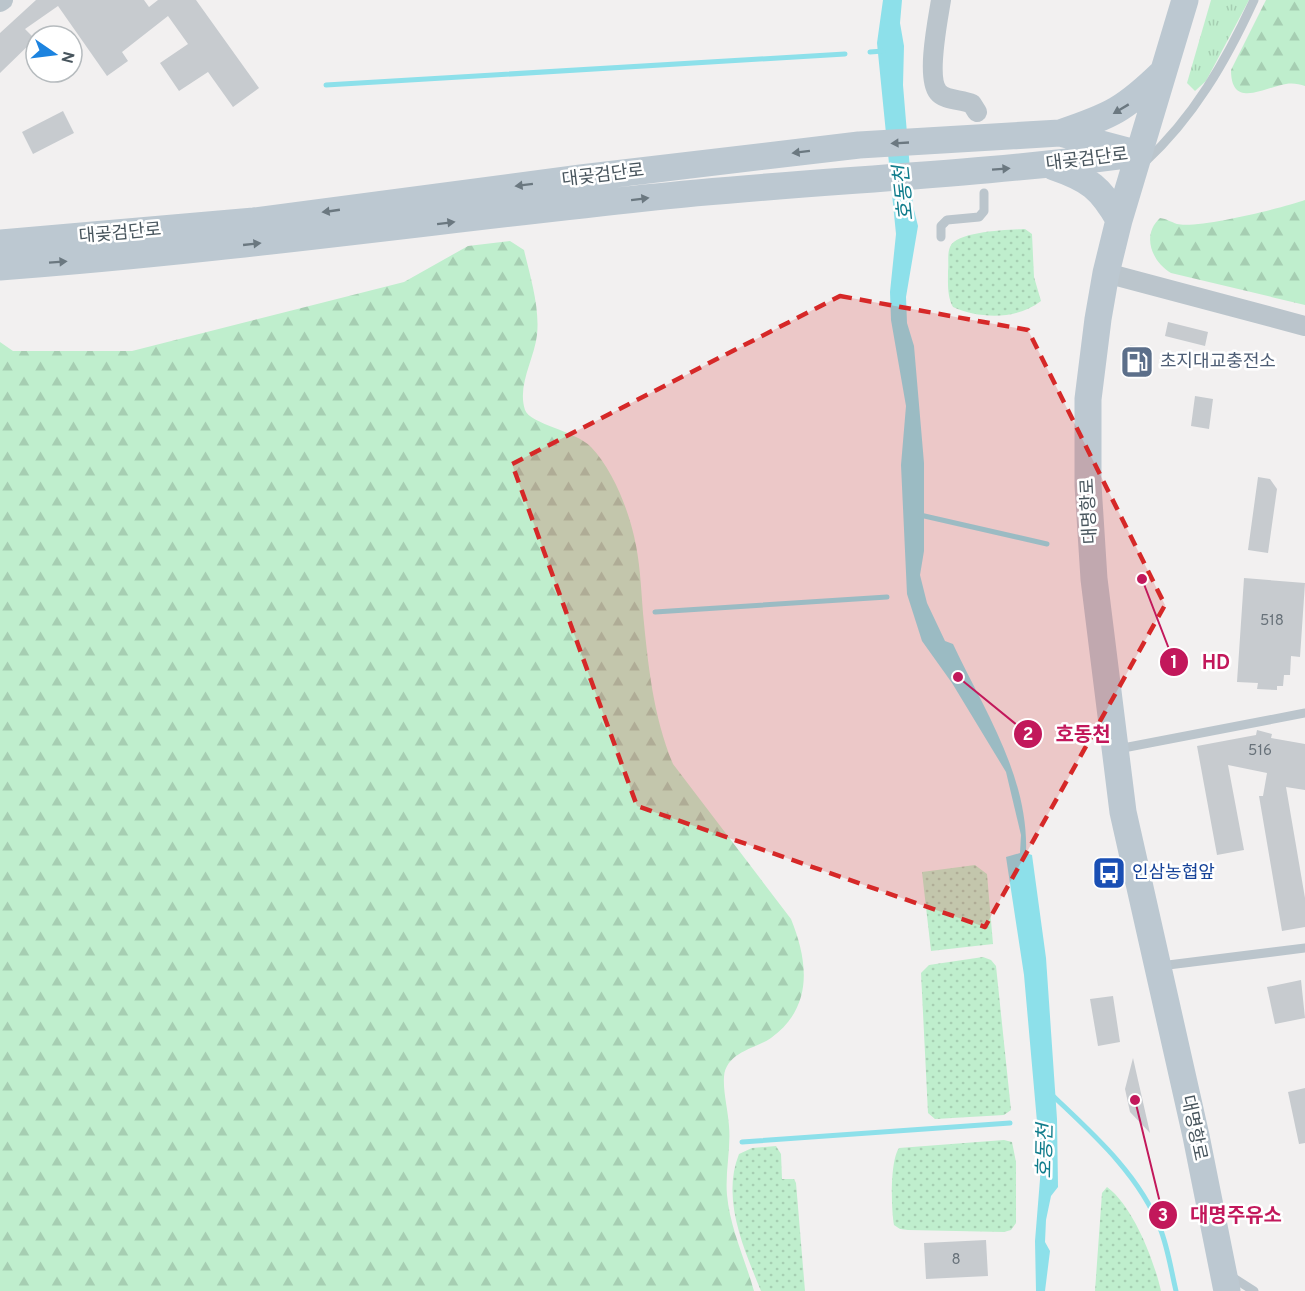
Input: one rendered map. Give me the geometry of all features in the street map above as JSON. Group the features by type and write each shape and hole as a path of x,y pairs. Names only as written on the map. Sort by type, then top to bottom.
{"main road":[{"name":"대명항로","path":"1185,0 1119,220 1107,273 1098,319 1088,399 1088,485 1094,579 1123,812 1225,1282"},
{"path":"1060,133 1116,112 1131,102 1165,70"},
{"name":"대곶검단로","path":"0,243 254,221 570,179 859,145 1060,133 1137,163"},
{"name":"대곶검단로","path":"0,267 176,253 645,198 864,178 1050,165 1137,163"},
{"path":"1050,165 1082,176 1097,187 1108,200 1119,220"}],"street":[{"path":"941,0 934,45 933,79 937,92 946,98 972,104 977,112"},
{"path":"1107,273 1305,326"}],"lane":[{"path":"1137,163 1172,135 1197,106 1222,64 1254,0"},
{"path":"941,237 941,226 947,220 979,217 984,211 984,193"},
{"path":"1116,750 1305,713"},
{"path":"1158,966 1305,948"},
{"path":"1225,1282 1254,1291"}],"highlighted area":[{"path":"840,296 1028,330 1165,605 985,927 637,806 512,464"}],"green space":[{"path":"1211,0 1249,0 1206,81 1195,91 1187,83"},
{"path":"1266,0 1305,0 1305,86 1289,84 1243,93 1233,82 1231,70"},
{"path":"1305,200 1305,305 1171,273 1159,262 1151,248 1151,232 1160,218 1188,225 1221,221"},
{"path":"1025,229 1032,234 1034,277 1041,301 1021,312 998,316 975,314 953,307 948,289 950,247 962,238 984,232"},
{"path":"510,241 524,250 534,292 538,324 524,382 525,410 535,419 584,441 599,456 618,488 636,545 652,690 666,746 673,764 791,919 801,951 804,983 795,1012 785,1026 771,1038 742,1052 730,1062 724,1077 729,1135 727,1186 729,1207 734,1231 754,1291 0,1291 0,342 13,351 132,351 404,282 468,246"},
{"path":"975,865 987,874 993,944 931,951 922,872"},
{"path":"983,957 991,960 996,966 1011,1110 1004,1115 935,1119 928,1113 921,973 929,965"},
{"path":"1004,1140 1012,1142 1016,1162 1016,1223 1011,1230 1004,1232 908,1230 894,1225 893,1174 899,1148"},
{"path":"776,1146 781,1154 782,1179 794,1179 796,1183 805,1291 761,1291 737,1224 732,1188 739,1154 752,1148"},
{"path":"1107,1187 1134,1220 1148,1249 1161,1291 1095,1291 1102,1193"}],"water":[{"path":"883,0 902,0 900,23 904,46 903,85 913,206 918,226 906,297 907,323 914,346 924,463 924,551 920,575 927,603 945,641 953,644 991,719 1012,771 1025,825 1026,853 1032,855 1046,958 1057,1119 1058,1187 1051,1196 1046,1220 1045,1242 1050,1251 1045,1291 1036,1291 1035,1241 1041,1167 1024,975 1006,857 1020,853 1021,835 1006,772 952,683 922,641 907,594 901,465 906,406 891,320 890,292 896,234 877,43"}],"building":[{"path":"36,0 144,0 149,7 158,0 196,0 259,88 233,107 208,72 179,91 160,63 188,44 168,16 122,52 128,61 107,76 84,43 84,24 71,24 58,6 32,24 24,24 24,50 0,73 0,33"},
{"path":"63,111 74,133 33,154 22,132"},
{"path":"1168,322 1208,332 1205,346 1165,336"},
{"name":"초지대교충전소","path":"1130,345 1147,347 1144,378 1127,376"},
{"path":"1195,396 1213,399 1209,429 1191,426"},
{"path":"1258,477 1270,479 1277,489 1268,553 1248,550"},
{"path":"1244,578 1305,583 1300,657 1291,656 1290,675 1284,675 1283,686 1277,686 1277,690 1257,689 1258,683 1237,682"},
{"path":"1257,730 1272,734 1271,738 1305,744 1305,790 1286,787 1305,898 1305,927 1282,931 1259,796 1263,796 1267,773 1228,765 1244,850 1217,855 1197,746 1256,735"},
{"path":"1301,980 1305,1018 1275,1024 1267,987"},
{"path":"1113,996 1120,1042 1098,1046 1090,999"},
{"path":"1133,1058 1150,1133 1130,1112 1125,1089"},
{"path":"1305,1088 1305,1143 1299,1144 1288,1092"},
{"path":"986,1240 988,1276 926,1279 924,1243"}],"waterway":[{"path":"870,52 883,51"},
{"path":"326,85 845,54"},
{"path":"920,515 1047,544"},
{"path":"655,612 887,597"},
{"path":"1052,1095 1113,1156 1140,1190 1163,1236 1176,1291"},
{"path":"742,1142 1010,1123"}],"place":[{"name":"초지대교충전소","path":"1137,362"},
{"name":"HD","path":"1142,579"},
{"name":"호동천","path":"958,677"},
{"name":"인삼농협앞","path":"1109,873"},
{"name":"대명주유소","path":"1135,1100"}]}
